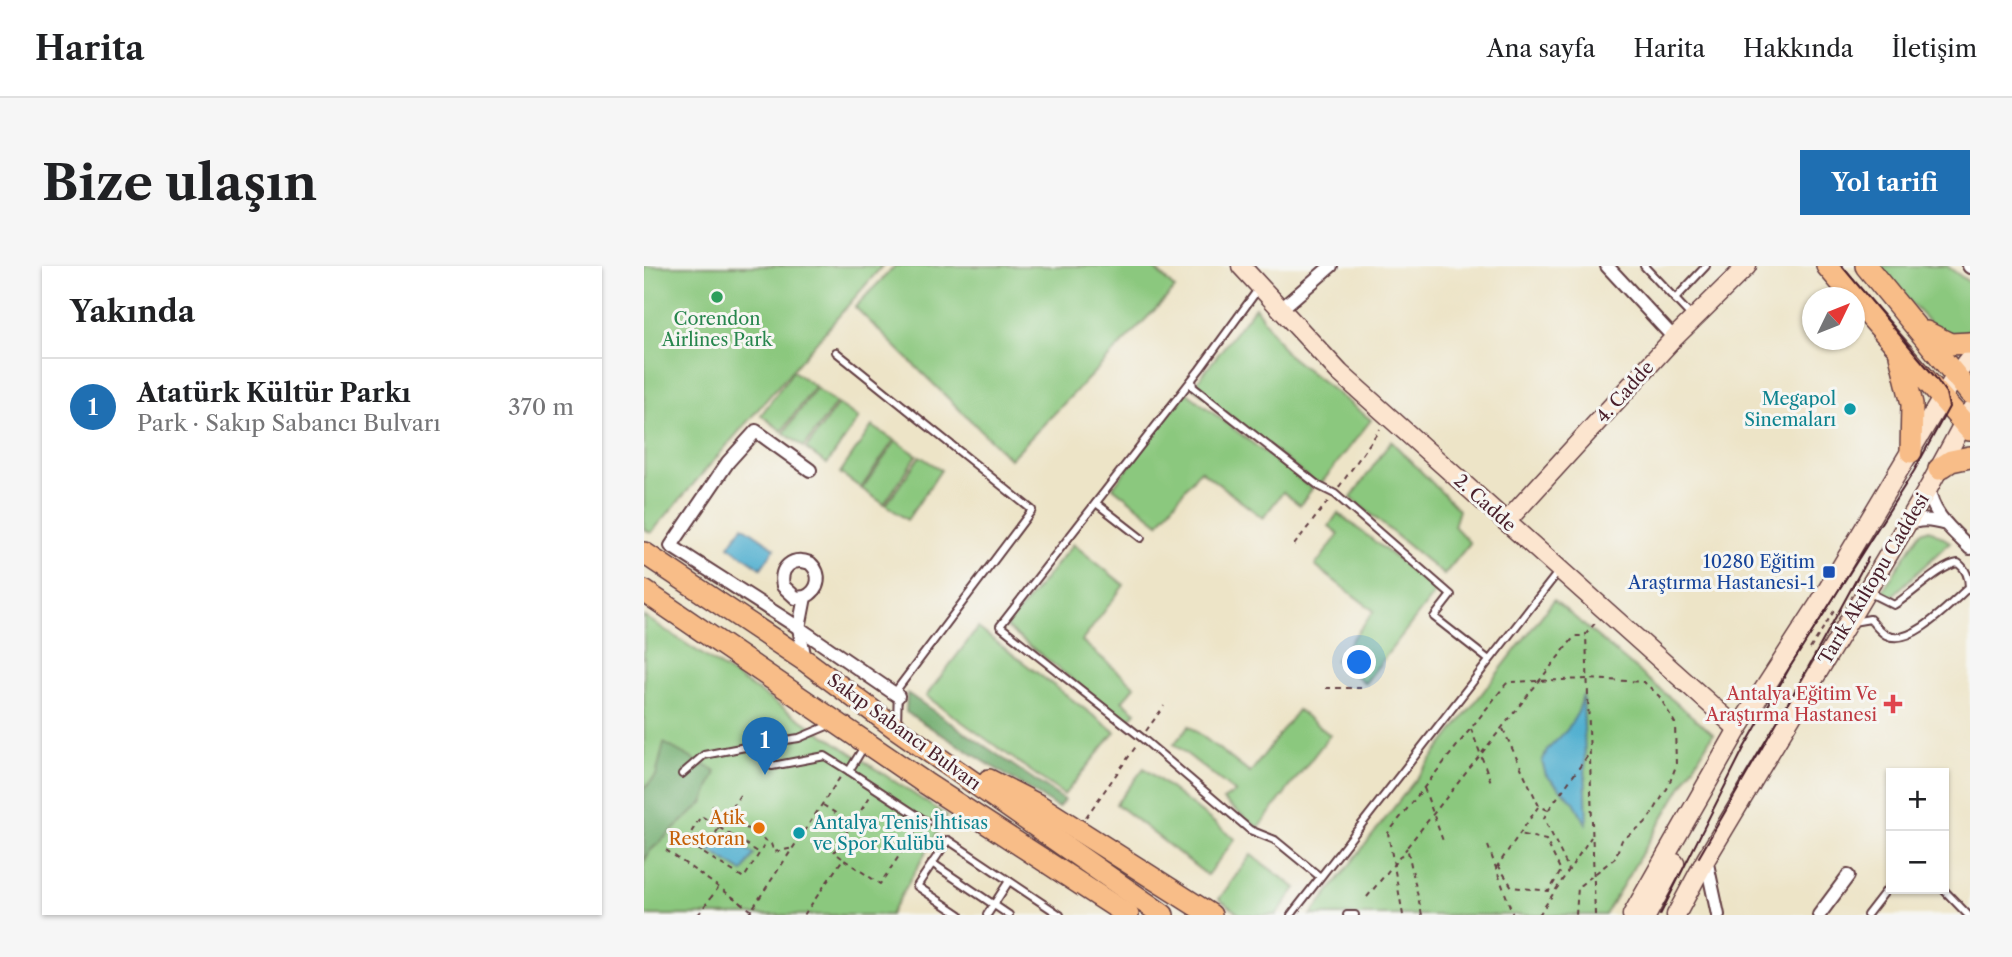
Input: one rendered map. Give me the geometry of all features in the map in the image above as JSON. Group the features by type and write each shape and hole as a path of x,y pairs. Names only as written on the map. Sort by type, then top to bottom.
{"main road":[{"name":"2. Cadde","path":"1241,266 1340,373 1738,729"},
{"name":"4. Cadde","path":"1506,522 1674,338 1747,266"},
{"path":"1827,266 1845,287"},
{"path":"1866,266 1920,328 1970,393"},
{"path":"1865,310 1943,399 1968,422"},
{"path":"1920,328 1950,344 1970,342"},
{"path":"1899,349 1912,404 1911,452"},
{"name":"Tarık Akıltopu Caddesi","path":"1676,915 1706,859 1837,639 1834,611 1911,452 1956,375 1970,357"},
{"name":"Tarık Akıltopu Caddesi","path":"1632,915 1738,729 1834,611 1873,580 1968,422"},
{"path":"1934,478 1951,461 1970,457"},
{"name":"Sakıp Sabancı Bulvarı","path":"644,553 806,661 1163,915"},
{"name":"Sakıp Sabancı Bulvarı","path":"644,591 925,783 1128,915"},
{"path":"905,734 958,765 1187,915"},
{"path":"1647,915 1695,824 1718,764"},
{"path":"958,765 1040,806 1211,915"},
{"path":"925,783 1108,915"}],"street":[{"path":"1281,309 1331,266"},
{"path":"1607,266 1674,338"},
{"path":"810,470 756,431 728,462 671,546 799,628 898,696"},
{"path":"1934,478 1930,498 1946,524 1970,548"},
{"path":"1906,525 1927,520 1946,524"},
{"path":"805,597 799,628 806,661"},
{"path":"768,636 799,628"},
{"path":"1706,859 1718,915"},
{"path":"1819,915 1848,876"}],"lane":[{"path":"1644,266 1694,320"},
{"path":"1675,299 1706,266"},
{"path":"1260,287 1192,380 1000,626 1142,738 1250,830 1275,840 1319,876"},
{"path":"836,352 1032,510 898,688 905,734"},
{"path":"1192,380 1193,387 1319,486 1335,494 1451,595 1434,617 1489,660"},
{"path":"1096,503 1141,538"},
{"path":"1837,639 1853,621 1870,619 1885,635 1896,637 1924,628 1969,587 1964,568 1958,563 1949,564 1911,595 1894,605 1874,595 1873,580"},
{"path":"1291,915 1560,570"},
{"path":"682,775 704,755 799,738 837,722"},
{"path":"766,743 772,766 825,756 926,822"},
{"path":"847,770 866,743"},
{"path":"960,915 917,886 948,840 1060,915"},
{"path":"932,863 1009,915"},
{"path":"987,915 1009,881"},
{"path":"1867,915 1886,890"},
{"path":"1948,894 1968,915"},
{"path":"1347,915 1355,915"}],"path":[{"path":"1294,545 1335,494 1389,417"},
{"path":"1595,915 1586,636 1606,611"},
{"path":"1810,649 1834,611"},
{"path":"1367,897 1576,636 1586,636"},
{"path":"1402,915 1388,832 1506,684 1588,679 1644,682 1659,696 1675,723 1676,766 1668,788 1645,823 1622,840 1615,858 1578,887 1576,915"},
{"path":"1326,688 1363,688"},
{"path":"1077,830 1164,706"},
{"path":"1471,728 1491,782"},
{"path":"1503,728 1539,806 1548,810"},
{"path":"1569,870 1544,818 1590,753"},
{"path":"748,915 847,770"},
{"path":"1423,787 1443,841"},
{"path":"875,788 834,852 880,884 915,832"},
{"path":"703,853 740,795"},
{"path":"822,804 852,824"},
{"path":"712,806 767,841 774,852 794,848"},
{"path":"1497,866 1539,806"},
{"path":"760,853 701,816 685,841 744,878 760,853 767,841"},
{"path":"1497,866 1512,887 1549,891 1561,871 1546,840 1520,834"},
{"path":"1539,915 1593,835"},
{"path":"1488,846 1513,915"},
{"path":"1407,847 1422,915"},
{"path":"666,850 758,915"},
{"path":"804,915 843,859"},
{"path":"698,915 718,887"}],"green space":[{"path":"644,266 882,266 651,533 644,529"},
{"path":"895,266 1152,266 1175,289 1010,459 855,307"},
{"path":"1875,266 1947,266 1970,283 1970,328 1958,339 1946,340"},
{"path":"1255,307 1287,354 1371,420 1319,486 1193,387"},
{"path":"793,371 815,386 782,431 761,415"},
{"path":"816,388 836,403 804,447 784,433"},
{"path":"1186,392 1312,489 1300,505 1283,492 1263,518 1200,470 1159,523 1113,487"},
{"path":"838,404 859,418 827,464 806,449"},
{"path":"872,426 894,440 861,488 840,473"},
{"path":"896,441 917,455 884,504 862,489"},
{"path":"1391,441 1459,510 1454,526 1470,543 1444,575 1351,498"},
{"path":"920,456 941,470 907,520 886,505"},
{"path":"1338,513 1437,590 1365,683 1336,660 1374,611 1315,566 1339,534 1329,526"},
{"path":"1929,529 1950,542 1889,599 1881,593 1921,532"},
{"path":"1073,544 1124,585 1082,641 1135,686 1122,701 1136,712 1127,723 1006,627"},
{"path":"1554,600 1713,734 1605,915 1311,915"},
{"name":"Antalya Tenis İhtisas ve Spor Kulübü","path":"644,616 947,816 890,915 644,915"},
{"path":"978,628 1115,732 1064,795 926,696"},
{"path":"907,693 1064,800 1058,808 906,712"},
{"path":"1298,710 1330,735 1258,828 1223,800 1235,792 1174,744 1189,726 1250,773"},
{"path":"664,743 716,772 703,803 650,851 644,862 644,789 656,776"},
{"path":"1144,768 1235,839 1207,875 1116,804"},
{"path":"1251,855 1296,888 1276,915 1241,915 1219,899"}],"water":[{"path":"743,526 775,548 761,568 729,546"},
{"path":"1583,695 1587,825 1574,802 1546,775 1542,762 1547,750 1567,730 1578,712"},
{"path":"720,833 754,854 743,872 709,850"}],"tram line":[{"path":"1660,915 1744,748 1790,667 1914,471 1949,407 1946,393 1935,377 1842,266"},
{"path":"1699,857 1868,558"}],"place":[{"name":"Corendon Airlines Park","path":"717,297"},
{"name":"Megapol Sinemaları","path":"1850,409"},
{"name":"10280 Eğitim Araştırma Hastanesi-1","path":"1829,572"},
{"name":"Antalya Eğitim Ve Araştırma Hastanesi","path":"1893,704"},
{"name":"Atatürk Kültür Parkı","path":"765,775"},
{"name":"Atik Restoran","path":"759,828"},
{"name":"Antalya Tenis İhtisas ve Spor Kulübü","path":"799,833"}]}
